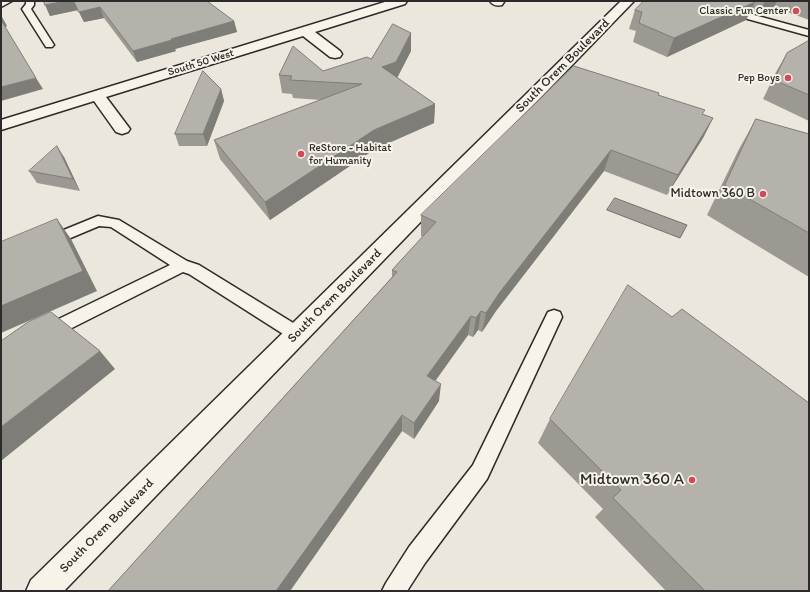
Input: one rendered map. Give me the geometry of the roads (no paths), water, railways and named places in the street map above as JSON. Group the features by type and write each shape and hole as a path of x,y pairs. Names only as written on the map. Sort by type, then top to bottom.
{"street":[{"path":"360,1 373,10"},
{"name":"South 50 West","path":"1,125 402,1"},
{"name":"South Orem Boulevard","path":"42,591 628,1"},
{"path":"305,31 335,54"},
{"path":"97,95 122,129"}],"lane":[{"path":"1,4 8,1"},
{"path":"30,1 30,5 26,9 49,45"},
{"path":"693,1 809,33"},
{"path":"36,247 98,221 114,223 182,266 194,269 297,334"},
{"path":"29,341 182,266"},
{"path":"394,591 417,555 480,472 554,317"}],"place":[{"name":"Classic Fun Center","path":"796,11"},
{"name":"Pep Boys","path":"788,78"},
{"name":"ReStore - Habitat for Humanity","path":"301,154"},
{"name":"Midtown 360 B","path":"763,194"},
{"name":"Midtown 360 A","path":"692,480"}]}
